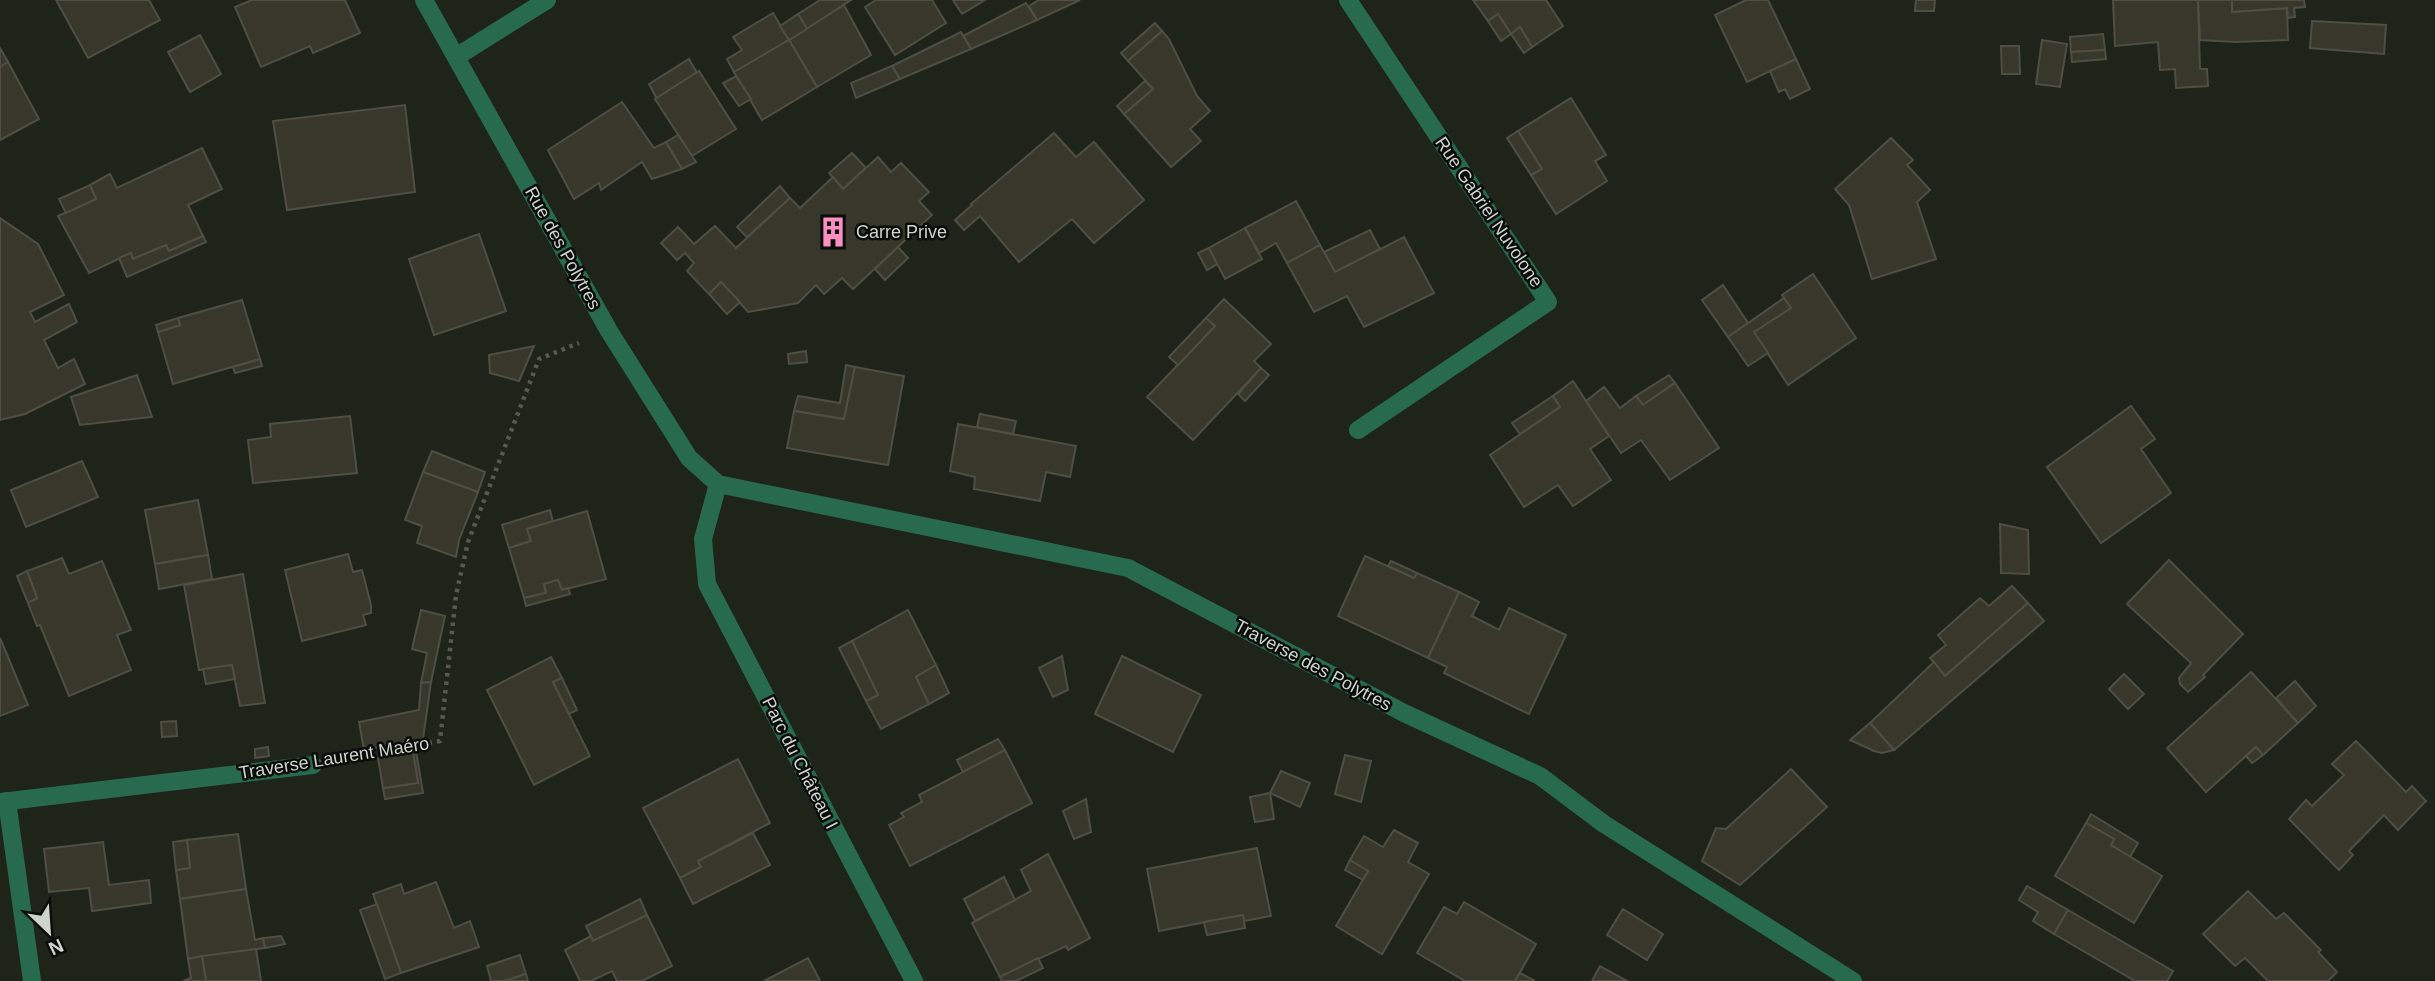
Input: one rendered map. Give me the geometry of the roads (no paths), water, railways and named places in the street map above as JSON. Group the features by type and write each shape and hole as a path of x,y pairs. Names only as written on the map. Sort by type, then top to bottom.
{"street":[{"name":"Rue des Polytres","path":"424,0 609,331 689,458 718,484"},
{"path":"456,57 547,0"},
{"name":"Rue Gabriel Nuvolone","path":"1348,0 1548,302 1358,430"},
{"name":"Parc du Château I","path":"718,484 703,539 707,584 914,981"},
{"name":"Traverse des Polytres","path":"718,484 1128,568 1404,713 1541,776 1604,824 1853,981"},
{"name":"Traverse Laurent Maéro","path":"3,801 313,765"},
{"path":"3,801 32,981"}],"place":[{"name":"Carre Prive","path":"833,232"}]}
